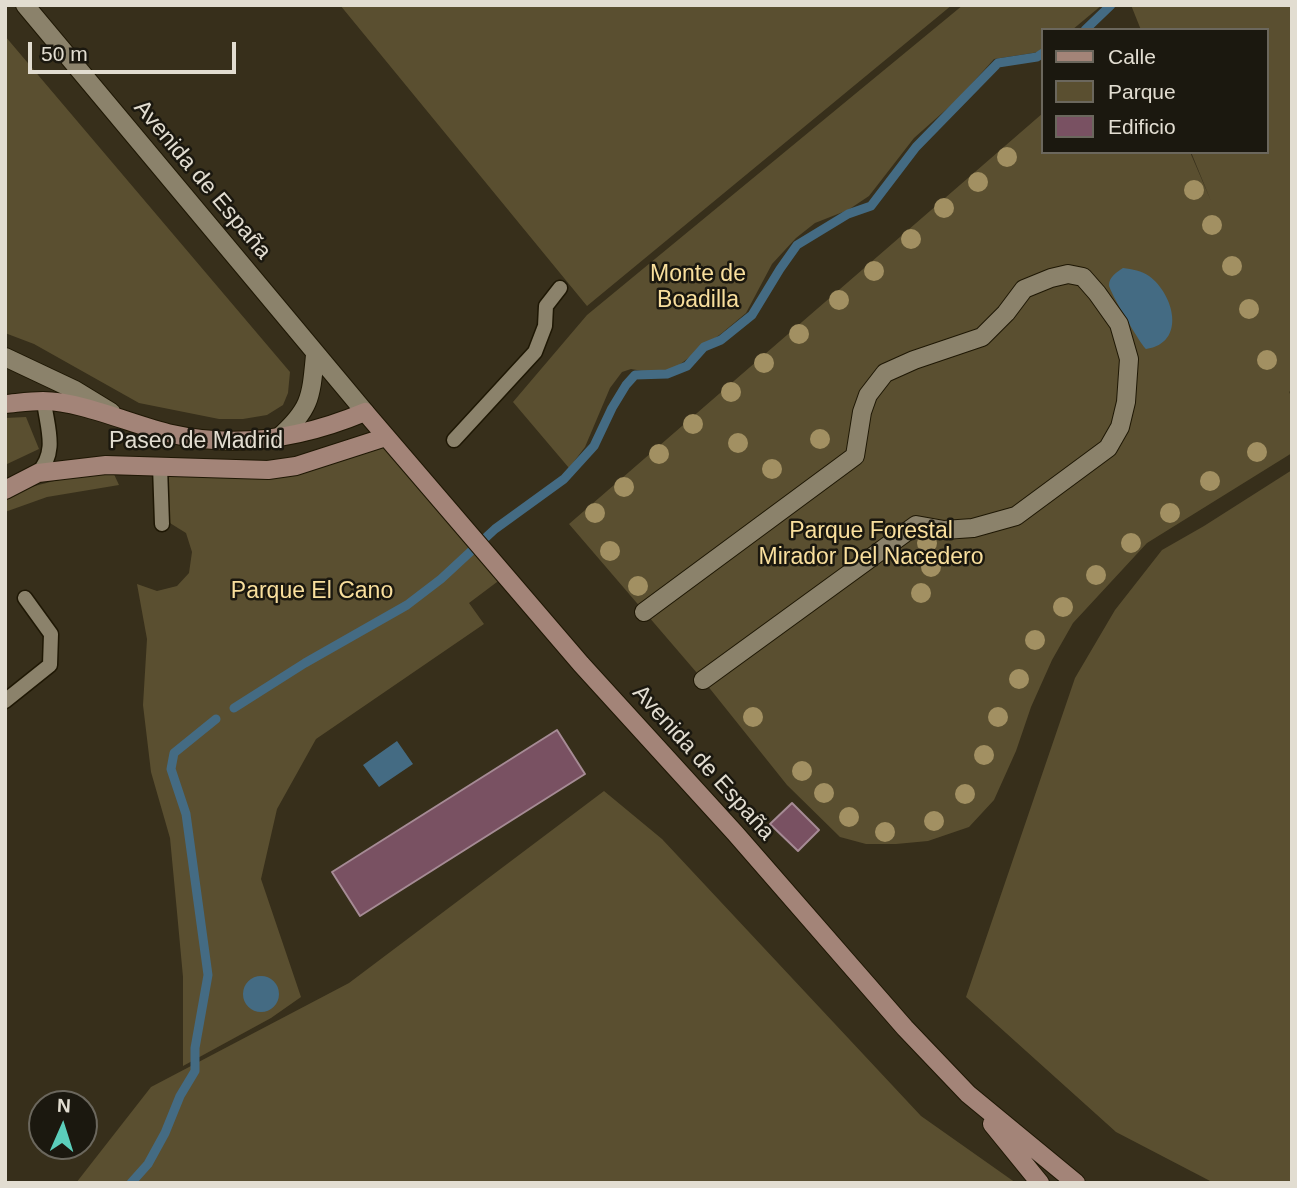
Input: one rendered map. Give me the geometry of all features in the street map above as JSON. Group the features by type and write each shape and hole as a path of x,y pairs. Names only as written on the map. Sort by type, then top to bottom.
{"street":[{"name":"Avenida de España","path":"25,5 315,355 488,556 905,1028 968,1094 1076,1183"},
{"path":"644,612 855,456 867,395 885,373 982,337 1006,313 1024,289 1051,278 1068,274 1083,278 1097,293 1119,324 1129,359 1126,402 1120,427 1108,448 1016,516 973,528 944,530 916,525 703,680"},
{"path":"278,438 305,409 312,388 315,355"},
{"path":"5,357 75,390 123,419"},
{"name":"Paseo de Madrid","path":"5,404 44,401 65,404 172,434 217,442 257,441 299,434 365,412"},
{"name":"Paseo de Madrid","path":"5,490 38,473 106,465 268,470 296,466 386,437"},
{"path":"968,1094 1040,1183"}],"lane":[{"path":"454,440 535,352 545,326 546,306 560,288"},
{"path":"38,473 46,464 51,449 44,401"},
{"path":"160,466 162,524"},
{"path":"5,701 50,665 51,634 25,598"}],"green space":[{"path":"340,5 952,5 587,306"},
{"name":"Monte de Boadilla","path":"963,5 1102,5 1074,28 1042,28 1042,50 1039,52 994,59 958,99 914,138 869,196 848,210 815,223 796,238 772,264 746,313 722,333 679,365 660,374 631,369 622,372 610,388 585,447 569,468 513,402 587,315"},
{"name":"Parque Forestal Mirador Del Nacedero","path":"1131,5 1292,5 1292,394 1289,391 1292,400 1292,453 1147,543 1073,623 1052,660 1031,707 1016,751 994,800 969,827 928,841 896,844 866,844 840,837 787,785 703,680 569,524 1042,114 1042,154 1191,154 1211,201 1192,154 1269,154 1269,28 1140,28"},
{"path":"5,36 290,372 288,393 283,405 267,415 219,419 139,403 34,344 5,333"},
{"path":"26,417 39,449 5,465 5,418"},
{"name":"Parque El Cano","path":"385,444 501,579 469,603 484,624 316,739 277,809 261,879 301,997 271,1018 183,1066 183,977 170,838 151,772 143,705 147,639 137,584 157,591 177,586 189,573 192,552 186,533 165,520 164,471 271,476"},
{"path":"1292,470 1292,1183 1214,1183 1116,1132 966,997 1075,678 1115,610 1162,550"},
{"path":"113,472 119,485 47,497 5,512 5,496 58,480"},
{"path":"604,791 662,839 921,1116 1016,1183 76,1183 94,1160 98,1160 98,1155 151,1087 349,983"}],"water":[{"path":"1123,268 1146,274 1165,294 1170,305 1172,328 1167,338 1159,345 1146,349 1110,289 1110,280"},
{"path":"397,741 413,764 379,787 363,765"},
{"path":"261,976 273,982 279,994 273,1006 261,1012 249,1006 243,994 249,982"}],"building":[{"path":"557,730 585,774 360,916 332,872"},
{"path":"792,803 819,830 798,851 770,824"}],"waterway":[{"path":"1087,28 1111,5"},
{"path":"234,708 305,663 407,605 441,579 495,529 564,479 594,446 612,408 635,375 667,374 687,366 704,347 721,340 752,315 797,245 848,214 871,206 916,147 998,63 1037,57 1042,54"},
{"path":"131,1183 148,1164 165,1133 180,1096 195,1071 195,1048 208,975 186,814 171,769 174,753 216,719"}]}
